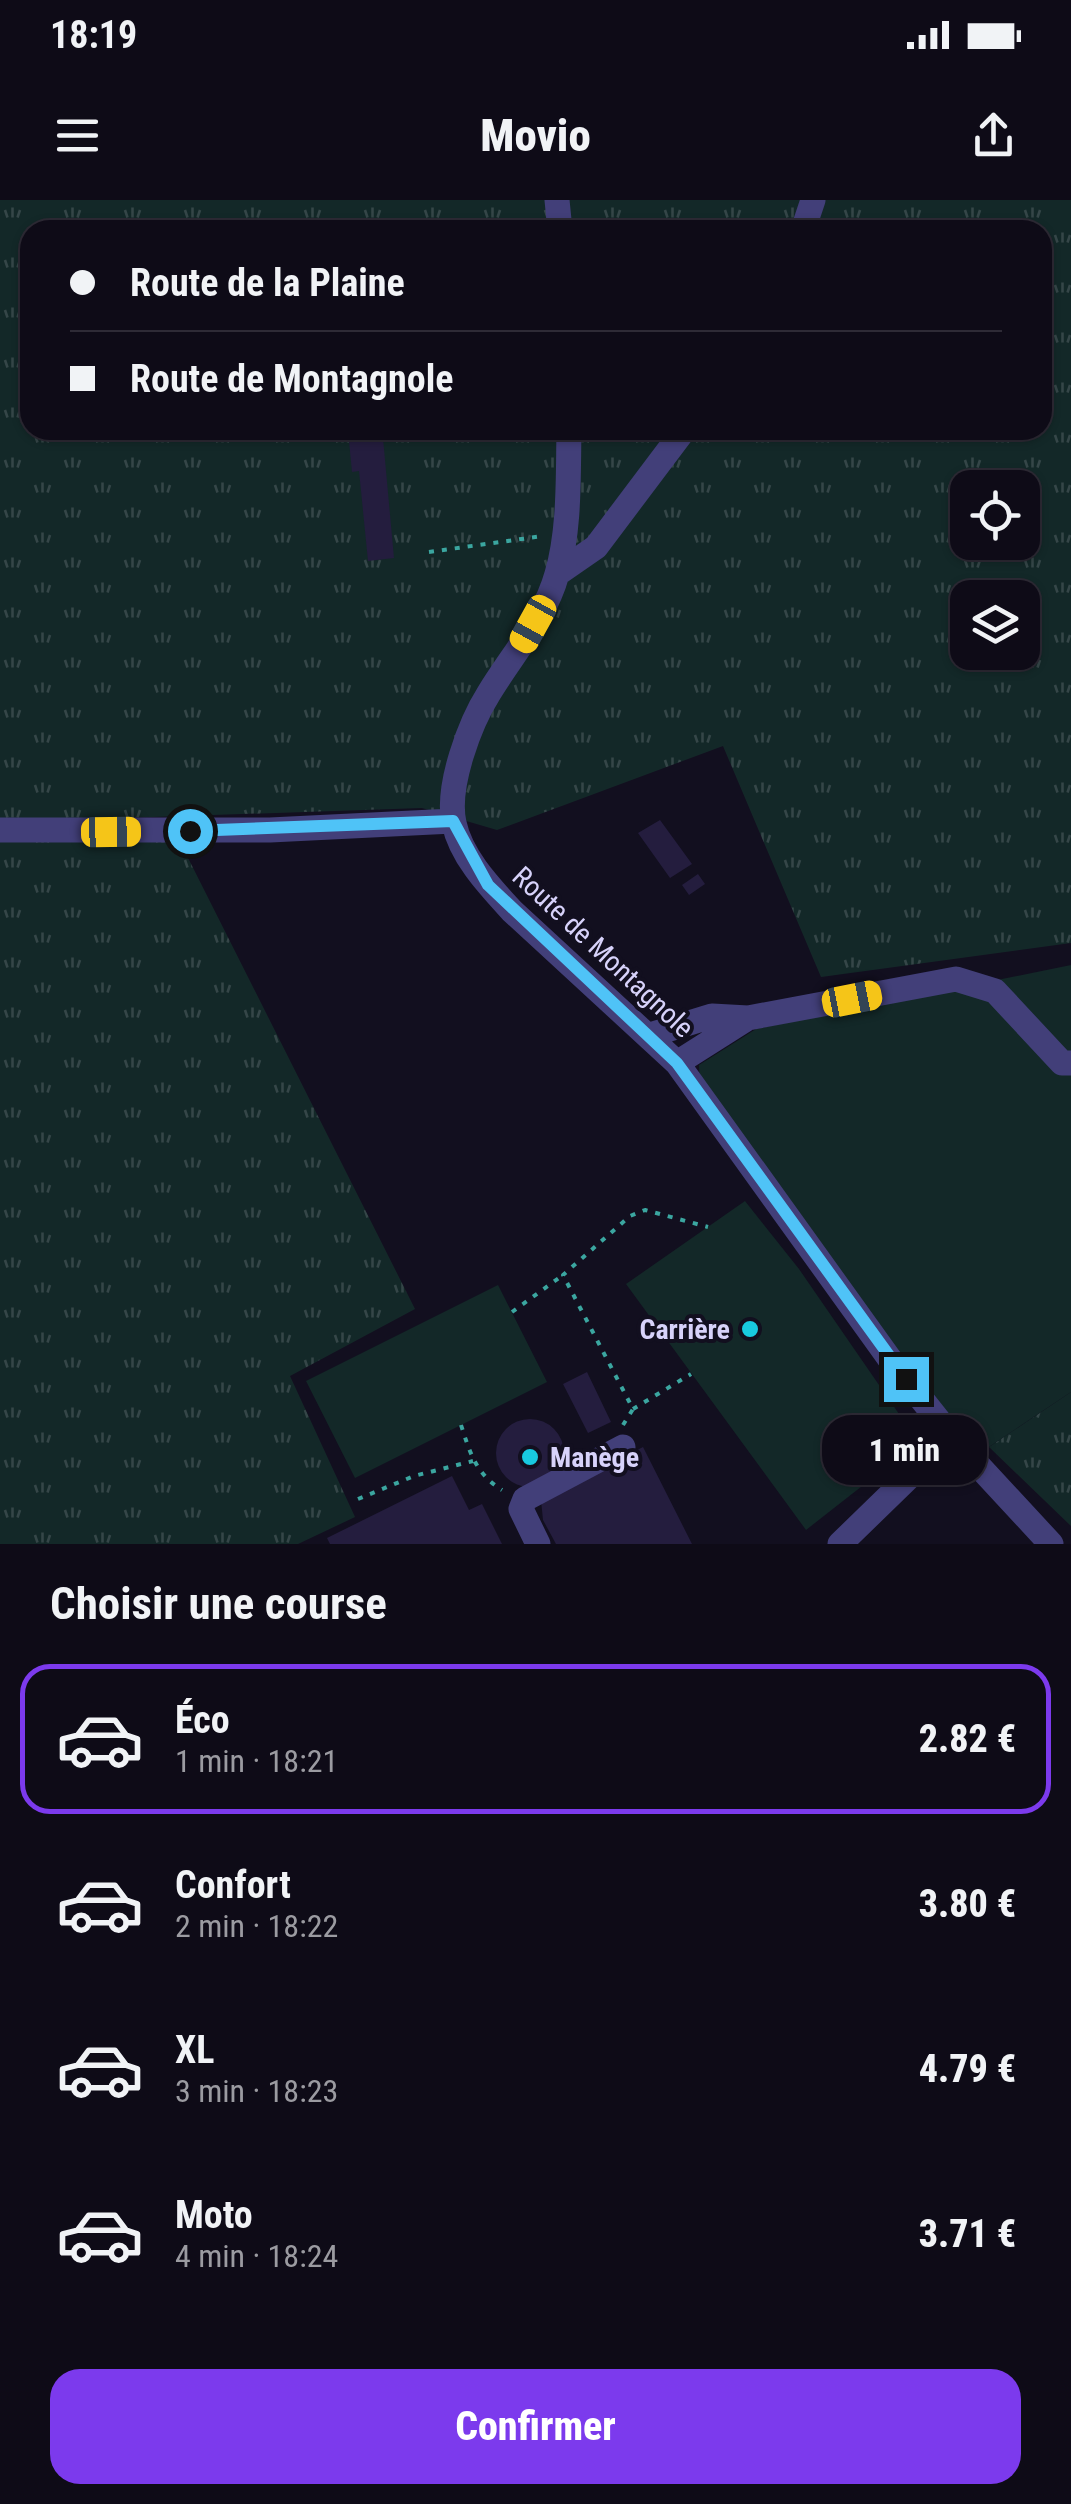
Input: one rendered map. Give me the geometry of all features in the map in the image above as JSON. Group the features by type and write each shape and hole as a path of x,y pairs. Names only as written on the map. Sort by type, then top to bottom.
{"street":[{"path":"0,830 270,830 453,821 457,776 469,730 518,652 558,574 568,440"},
{"path":"558,574 596,547 676,440"},
{"name":"Route de Montagnole","path":"453,821 488,885 677,1063 854,1310 951,1436 1052,1544"},
{"path":"650,1034 712,1016 748,1018 956,979 995,992 1062,1063 1071,1063"},
{"path":"677,1063 748,1018"},
{"path":"840,1544 951,1436"},
{"path":"538,1544 523,1504 623,1448"}],"path":[{"path":"428,552 563,534"},
{"path":"512,1312 563,1275 630,1216 645,1210 708,1227"},
{"path":"563,1275 632,1409"},
{"path":"623,1448 622,1427 632,1409 691,1374"},
{"path":"461,1425 473,1461 485,1480 523,1504"},
{"path":"358,1499 414,1476 473,1461"}],"green space":[{"path":"0,200 1071,200 1071,943 821,977 723,746 497,830 422,808 35,821 0,818"},
{"path":"0,842 180,842 415,1309 290,1376 355,1517 298,1544 0,1544"},
{"path":"1071,965 1071,1392 977,1455 700,1092 699,1065 756,1029"},
{"name":"Carrière","path":"745,1201 799,1269 908,1427 903,1454 806,1530 626,1284"},
{"path":"498,1285 547,1382 355,1478 306,1381"},
{"path":"1071,1392 1071,1526 989,1447"}],"building":[{"path":"383,440 394,558 368,561 359,471 352,472 349,441"},
{"path":"660,820 692,864 670,878 638,833"},
{"path":"698,874 705,884 689,895 682,885"},
{"path":"587,1372 611,1422 588,1433 563,1384"},
{"name":"Manège","path":"530,1419 543,1421 554,1429 562,1440 562,1466 554,1477 543,1485 530,1487 517,1485 506,1477 498,1466 496,1453 498,1440 506,1429 517,1421"},
{"path":"643,1447 692,1544 556,1544 543,1520 541,1500"},
{"path":"452,1476 469,1510 482,1504 502,1544 330,1544 327,1538"}],"place":[{"name":"Carrière","path":"750,1329"},
{"name":"Manège","path":"530,1457"}],"route":[{"path":"190,831 453,821 469,857 512,911 650,1034 677,1063 906,1379"}]}
